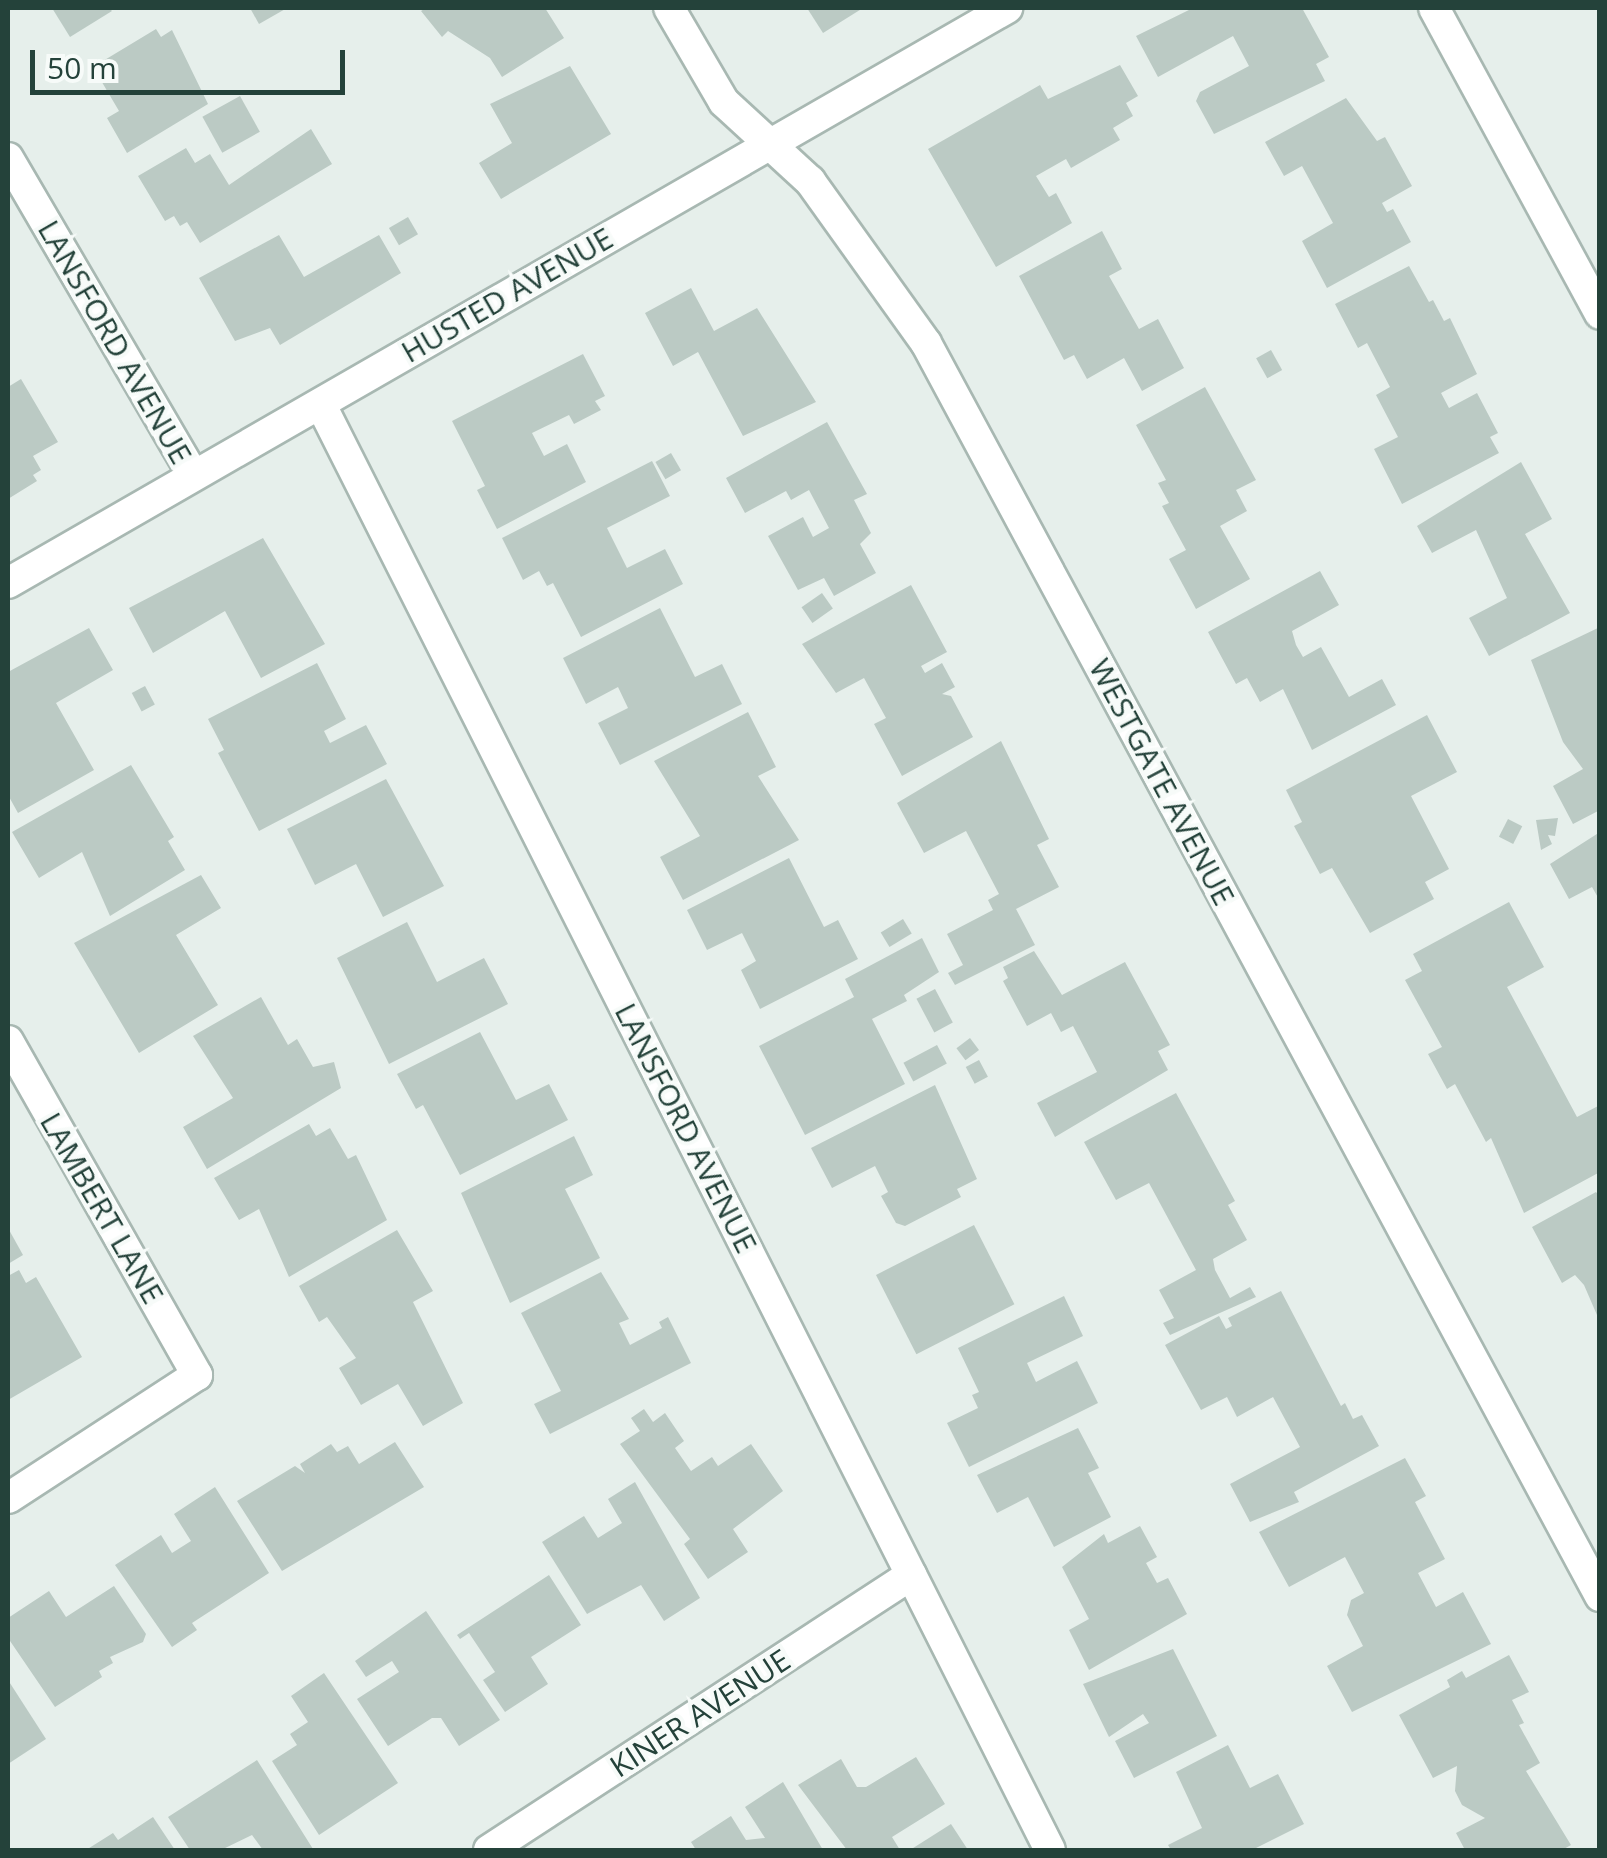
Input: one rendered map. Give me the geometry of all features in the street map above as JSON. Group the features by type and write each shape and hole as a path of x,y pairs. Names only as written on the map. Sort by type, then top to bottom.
{"street":[{"name":"WESTGATE AVENUE","path":"669,8 724,102 770,143 832,209 926,343 1600,1596"},
{"name":"HUSTED AVENUE","path":"8,583 1006,8"},
{"path":"1434,8 1600,314"},
{"name":"LANSFORD AVENUE","path":"8,158 193,475"},
{"name":"LANSFORD AVENUE","path":"321,404 1050,1850"},
{"name":"LAMBERT LANE","path":"8,1041 197,1375 8,1498"},
{"name":"KINER AVENUE","path":"489,1850 911,1576"}],"building":[{"path":"52,8 109,8 112,11 70,37"},
{"path":"250,8 287,8 259,24"},
{"path":"545,8 564,38 502,77 490,58 448,31 442,37 421,11"},
{"path":"807,8 863,8 823,33"},
{"path":"1193,8 1302,8 1329,57 1316,64 1325,81 1214,134 1196,101 1200,92 1249,66 1233,36 1158,77 1136,36"},
{"path":"156,29 161,37 172,30 208,104 127,153 107,118 119,111 93,67"},
{"path":"1120,65 1138,96 1126,103 1133,116 1113,128 1120,140 1071,168 1066,159 1036,176 1049,197 1056,193 1072,223 996,267 928,149 1040,85 1048,99"},
{"path":"570,66 611,134 501,199 479,163 512,143 490,104"},
{"path":"240,96 260,132 222,153 202,117"},
{"path":"1346,98 1377,141 1385,137 1412,186 1382,203 1387,212 1393,209 1411,242 1327,288 1302,241 1333,223 1302,166 1284,176 1265,142"},
{"path":"311,129 332,164 200,243 187,222 180,226 174,216 165,221 138,176 186,148 195,163 210,154 229,185"},
{"path":"408,217 418,234 399,245 389,228"},
{"path":"1102,231 1122,269 1109,276 1139,329 1158,319 1184,368 1142,391 1124,358 1087,379 1074,355 1064,360 1019,276"},
{"path":"279,235 304,277 379,235 401,273 280,345 270,328 235,341 199,278"},
{"path":"1409,266 1429,302 1433,300 1444,321 1450,318 1477,374 1441,393 1449,408 1477,393 1498,433 1490,437 1499,453 1402,504 1374,449 1398,437 1376,395 1390,387 1367,343 1358,348 1335,304"},
{"path":"691,288 714,331 757,308 816,402 743,436 698,352 673,366 645,313"},
{"path":"1271,350 1282,370 1267,378 1256,358"},
{"path":"583,354 605,396 595,401 601,410 574,424 569,415 532,433 544,456 567,444 586,482 497,529 477,490 485,486 452,421"},
{"path":"21,379 58,442 33,456 41,470 33,475 37,481 8,499 8,387"},
{"path":"1205,387 1256,480 1236,490 1247,511 1220,526 1250,579 1196,609 1169,559 1186,550 1162,506 1169,503 1158,483 1166,480 1136,425"},
{"path":"827,422 867,494 854,500 871,533 860,544 876,573 834,596 824,578 798,590 768,536 803,517 813,537 829,528 809,490 791,500 786,491 745,513 726,478"},
{"path":"671,453 681,470 665,479 655,462"},
{"path":"652,461 670,496 607,528 627,568 665,549 683,584 581,637 553,583 547,586 539,571 523,580 502,538"},
{"path":"1521,462 1552,519 1525,534 1570,613 1489,656 1469,618 1507,598 1476,530 1432,553 1417,526"},
{"path":"263,538 325,644 261,678 225,611 153,653 129,608"},
{"path":"1320,571 1339,605 1292,631 1296,645 1303,657 1321,647 1349,697 1382,679 1396,705 1312,750 1283,689 1260,702 1247,678 1236,684 1208,632"},
{"path":"911,585 947,652 921,666 925,673 942,663 955,687 942,694 951,696 973,737 902,776 874,724 886,718 864,678 836,693 802,644"},
{"path":"822,593 833,609 812,623 802,607"},
{"path":"660,608 695,677 722,664 742,704 620,765 598,723 628,708 618,687 586,704 563,658"},
{"path":"1600,627 1600,810 1573,824 1553,786 1583,769 1563,742 1531,660"},
{"path":"89,628 113,670 56,703 94,770 18,813 8,795 8,672"},
{"path":"317,663 346,719 324,731 330,743 366,725 387,764 259,831 218,753 224,750 208,719"},
{"path":"145,686 155,705 142,712 132,693"},
{"path":"748,712 776,767 758,776 799,840 683,900 660,857 700,836 654,761"},
{"path":"1427,715 1457,772 1411,796 1449,869 1425,882 1434,899 1370,933 1332,868 1320,874 1294,826 1302,822 1286,790"},
{"path":"1001,741 1049,839 1037,845 1059,887 1016,909 1035,945 955,985 948,973 963,965 947,934 993,910 988,900 999,894 966,831 924,853 897,803"},
{"path":"131,765 174,837 168,841 185,870 110,916 82,852 39,878 12,832"},
{"path":"386,779 444,886 383,917 356,864 315,885 287,829"},
{"path":"1558,818 1555,836 1548,835 1552,844 1541,850 1536,820"},
{"path":"1508,819 1522,826 1513,844 1499,837"},
{"path":"1600,832 1600,901 1592,887 1569,899 1550,864"},
{"path":"789,858 824,927 838,920 858,959 760,1009 741,970 756,961 742,933 707,950 687,910"},
{"path":"201,875 221,908 176,935 218,1005 139,1053 74,943"},
{"path":"1509,902 1544,967 1507,987 1577,1117 1600,1105 1600,1172 1524,1213 1491,1138 1486,1142 1455,1084 1447,1089 1428,1054 1442,1047 1405,980 1422,971 1413,954"},
{"path":"903,919 912,934 889,947 881,932"},
{"path":"407,922 437,982 484,958 508,1004 389,1064 337,958"},
{"path":"922,938 939,972 904,995 907,1001 872,1019 905,1084 805,1135 759,1046 854,997 845,979"},
{"path":"1034,951 1062,995 1125,962 1170,1045 1158,1051 1168,1070 1055,1137 1037,1103 1097,1072 1073,1026 1061,1032 1051,1013 1027,1026 1003,981 1008,978 1003,967"},
{"path":"935,989 953,1023 934,1032 916,999"},
{"path":"261,997 288,1045 297,1039 313,1067 334,1062 341,1088 207,1169 183,1127 233,1098 193,1036"},
{"path":"480,1032 516,1100 549,1084 568,1120 460,1175 423,1105 416,1109 397,1074"},
{"path":"970,1038 979,1050 965,1060 956,1048"},
{"path":"937,1045 947,1064 913,1081 903,1063"},
{"path":"979,1060 988,1077 975,1084 966,1067"},
{"path":"935,1085 977,1179 957,1189 961,1197 905,1226 896,1223 881,1196 888,1192 875,1166 832,1188 811,1148"},
{"path":"1176,1093 1235,1201 1228,1205 1247,1240 1213,1259 1215,1270 1230,1298 1250,1287 1256,1297 1170,1335 1163,1323 1174,1318 1159,1290 1196,1270 1149,1183 1116,1200 1084,1142"},
{"path":"309,1124 316,1136 330,1128 348,1159 356,1155 387,1220 289,1277 259,1209 239,1220 214,1178"},
{"path":"574,1136 593,1175 565,1189 600,1258 510,1303 461,1193"},
{"path":"1596,1192 1600,1197 1600,1322 1584,1285 1575,1275 1562,1283 1532,1227"},
{"path":"974,1225 1014,1304 916,1354 876,1275"},
{"path":"8,1228 23,1255 8,1264"},
{"path":"397,1230 433,1291 413,1302 463,1403 423,1426 398,1384 361,1405 339,1368 356,1358 327,1317 319,1322 299,1286"},
{"path":"19,1270 26,1283 36,1277 82,1357 8,1400 8,1276"},
{"path":"601,1272 629,1319 619,1323 630,1345 662,1328 659,1322 668,1317 691,1363 550,1434 534,1404 561,1391 521,1313"},
{"path":"1281,1291 1341,1406 1345,1403 1353,1419 1362,1415 1379,1446 1294,1492 1299,1502 1250,1522 1230,1484 1300,1447 1273,1397 1237,1417 1227,1397 1201,1410 1165,1345 1219,1316 1226,1329 1232,1326 1228,1318"},
{"path":"1064,1296 1083,1336 1027,1363 1036,1382 1077,1361 1098,1403 969,1467 947,1423 978,1408 972,1395 979,1392 958,1348"},
{"path":"644,1409 653,1422 665,1413 684,1441 675,1448 691,1471 712,1457 718,1466 751,1444 783,1491 733,1529 748,1552 708,1579 684,1544 690,1539 620,1444 640,1431 631,1418"},
{"path":"1078,1428 1099,1468 1088,1473 1111,1517 1054,1547 1028,1497 997,1513 977,1475"},
{"path":"395,1442 424,1487 282,1571 237,1501 295,1466 305,1473 300,1464 331,1444 337,1452 348,1446 359,1464"},
{"path":"1405,1458 1426,1496 1415,1502 1445,1559 1418,1573 1436,1607 1463,1592 1491,1644 1352,1712 1327,1666 1363,1646 1347,1615 1351,1600 1364,1593 1345,1557 1289,1587 1259,1532"},
{"path":"635,1482 700,1598 664,1621 641,1585 587,1614 542,1542 584,1516 598,1538 622,1523 608,1499"},
{"path":"215,1487 269,1573 192,1623 197,1630 172,1647 115,1565 161,1535 172,1553 191,1541 174,1514"},
{"path":"1140,1526 1157,1557 1146,1563 1157,1583 1168,1578 1187,1614 1089,1670 1069,1630 1089,1619 1062,1567 1104,1534 1108,1543"},
{"path":"549,1575 581,1625 531,1657 548,1684 505,1712 483,1680 495,1672 469,1633 460,1639 457,1635"},
{"path":"114,1586 146,1634 143,1642 110,1657 113,1663 99,1671 102,1677 55,1707 8,1638 8,1618 49,1591 66,1617"},
{"path":"426,1611 500,1720 459,1746 441,1718 432,1718 388,1746 357,1699 399,1672 392,1661 366,1677 355,1661"},
{"path":"1173,1649 1217,1736 1134,1778 1115,1741 1149,1723 1143,1714 1109,1737 1083,1684"},
{"path":"1509,1655 1529,1692 1512,1700 1524,1723 1519,1725 1540,1763 1526,1771 1571,1845 1562,1850 1465,1850 1456,1833 1485,1818 1462,1805 1455,1791 1457,1766 1433,1778 1399,1715 1450,1687 1447,1680 1462,1671 1466,1678"},
{"path":"324,1673 398,1783 319,1835 272,1761 297,1745 290,1734 308,1722 291,1696"},
{"path":"8,1680 46,1739 8,1764"},
{"path":"1228,1745 1250,1788 1278,1774 1304,1824 1252,1850 1171,1850 1168,1845 1202,1828 1176,1772"},
{"path":"916,1757 945,1804 892,1837 900,1850 847,1850 798,1785 841,1759 857,1787 866,1787"},
{"path":"257,1760 313,1849 263,1850 252,1835 221,1850 190,1850 168,1817"},
{"path":"783,1782 823,1850 696,1850 691,1842 731,1816 746,1840 765,1838 745,1807"},
{"path":"153,1817 175,1850 86,1850 113,1833 118,1840"},
{"path":"951,1824 968,1850 910,1850"}]}
